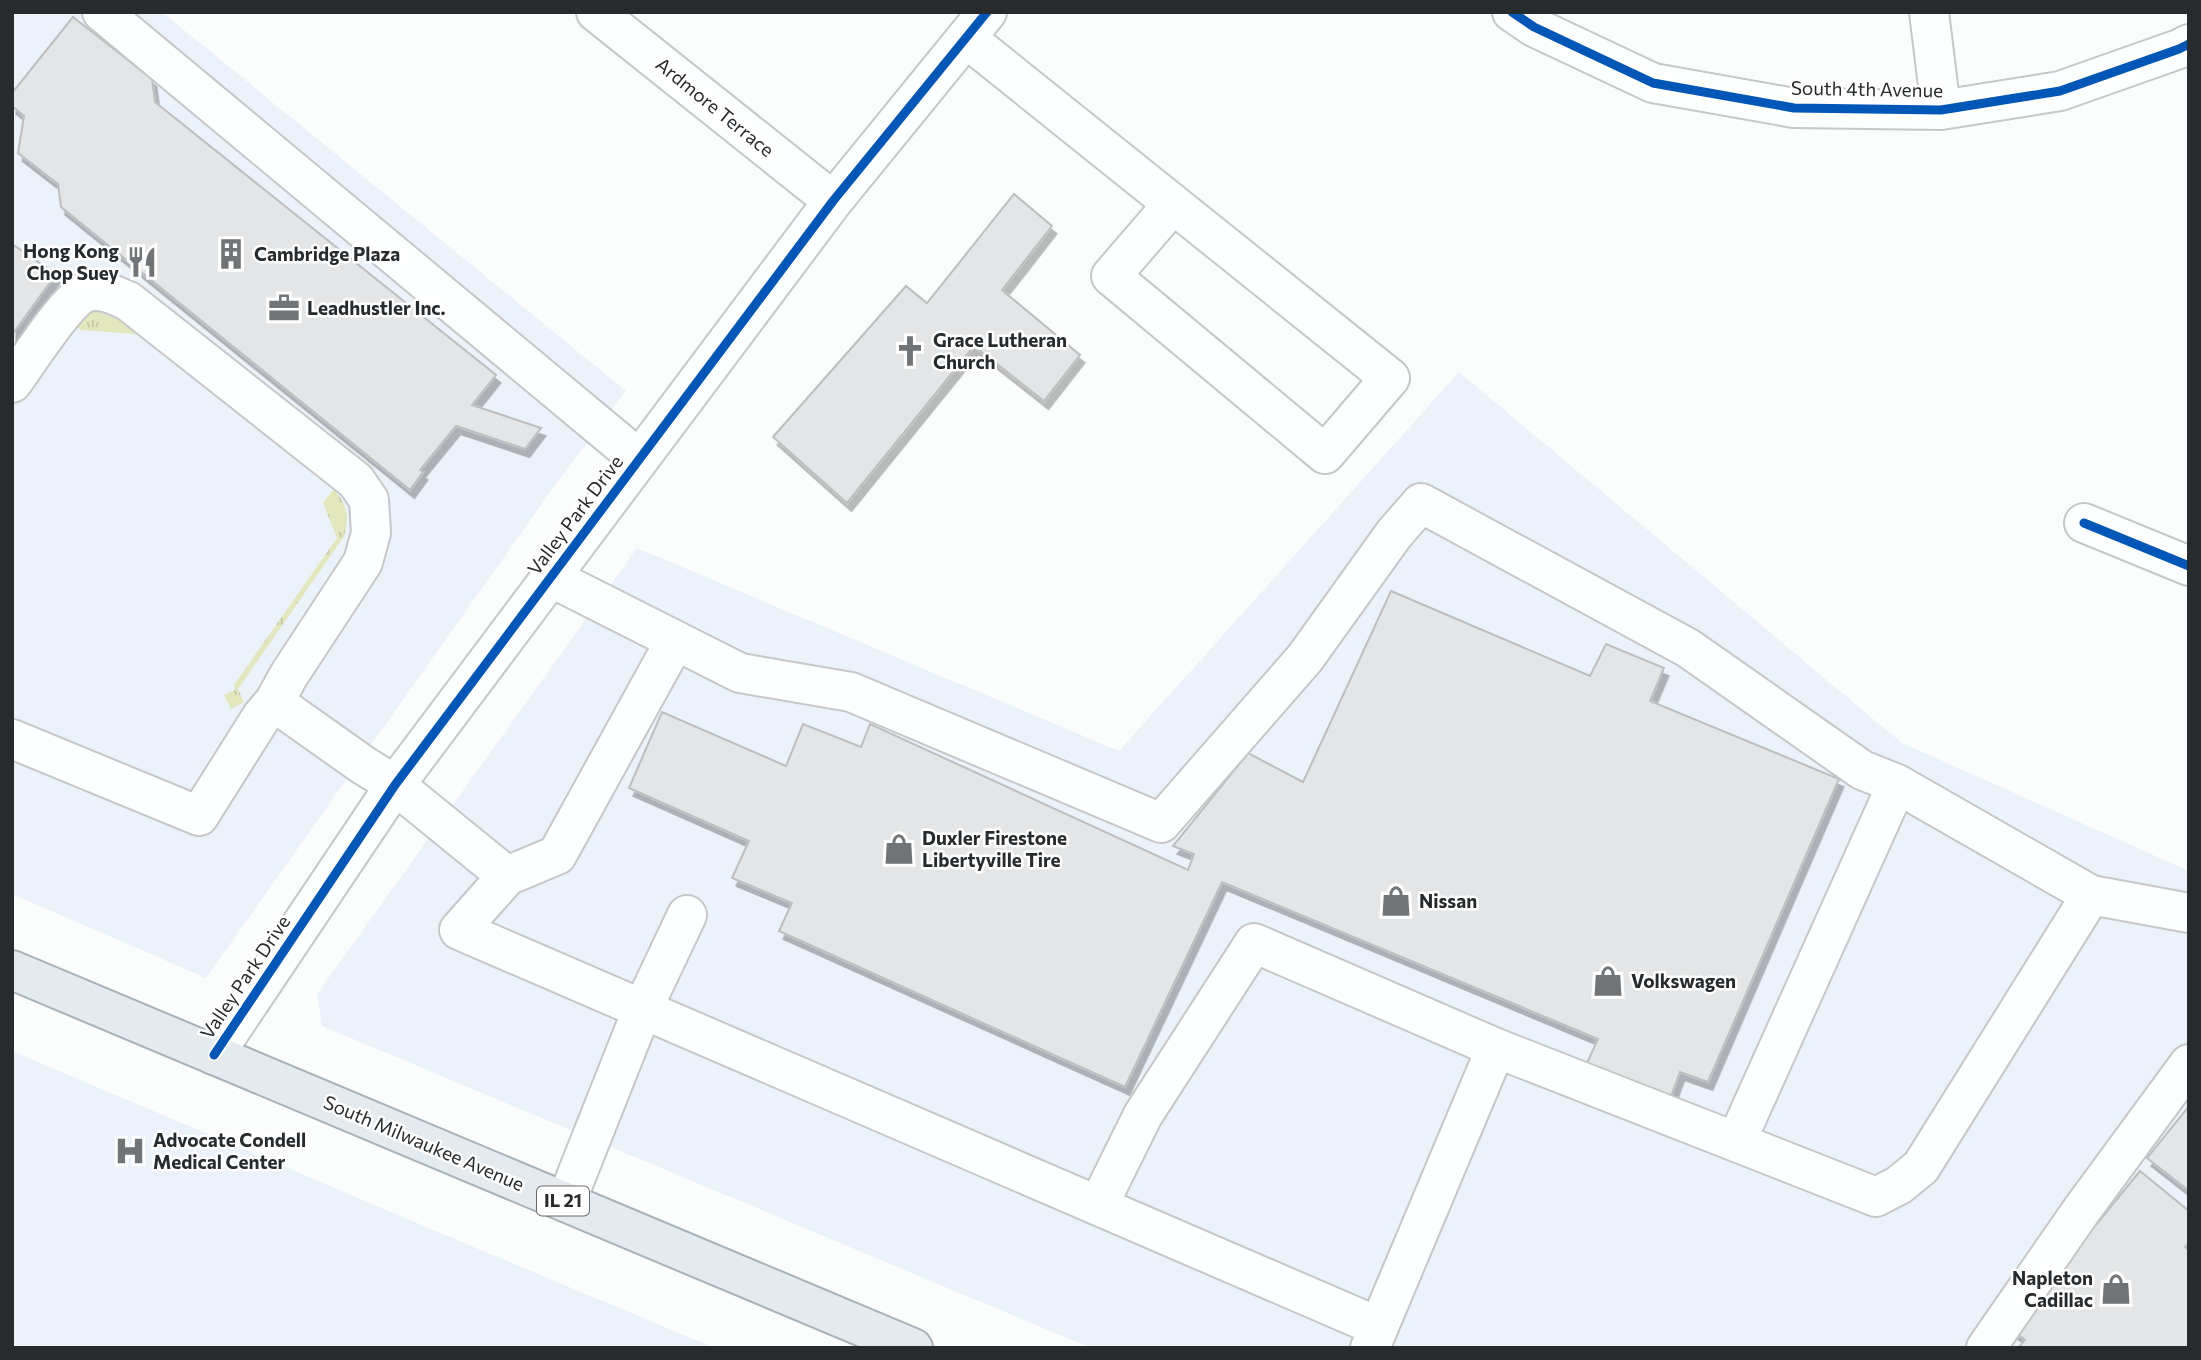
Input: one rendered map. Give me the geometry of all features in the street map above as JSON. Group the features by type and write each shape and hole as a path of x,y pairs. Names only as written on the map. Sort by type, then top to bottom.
{"main road":[{"name":"South Milwaukee Avenue","path":"12,970 913,1348"}],"street":[{"path":"102,12 639,459"},
{"name":"Ardmore Terrace","path":"596,12 834,201"},
{"name":"South 4th Avenue","path":"1511,12 1534,27 1653,83 1794,108 1941,110 2060,91 2189,44"},
{"path":"1929,12 1941,110"},
{"path":"976,25 1173,204 1390,378 1325,454 1111,276 1173,204"},
{"name":"Valley Park Drive","path":"214,1055 395,785 834,201 976,25"},
{"path":"12,383 64,312 82,294 106,290 128,301 356,481 369,500 371,533 363,562 199,816 12,739"},
{"path":"550,578 740,673 851,692 1161,823 1305,658 1394,534 1421,503 1688,648 1862,770 1897,784 2091,895 2189,913"},
{"path":"2084,523 2189,566"},
{"path":"675,641 557,855 507,876 459,930 1098,1206 1374,1338 1496,1048"},
{"path":"274,702 395,785 507,876"},
{"path":"1736,1142 1897,784"},
{"path":"1098,1206 1143,1115 1254,943 1496,1048 1876,1197 1899,1185 1921,1167 2091,895"},
{"path":"566,1202 643,1008 687,915"},
{"path":"1986,1348 2081,1211 2189,1064"}],"shaded area":[{"name":"Cambridge Plaza","path":"12,12 162,12 626,391 548,495 206,978 12,894"},
{"path":"1459,372 1902,743 2189,871 2189,1348 1091,1348 322,1026 317,994 637,548 1119,751"},
{"name":"Advocate Condell Medical Center","path":"12,1051 483,1251 715,1348 12,1348"}],"green space":[{"path":"99,312 124,322 137,331 136,334 81,330 75,326 82,313"},
{"path":"334,489 346,512 347,524 343,538 238,689 244,702 231,709 224,695 235,690 234,685 337,538 323,503"}],"building":[{"name":"Cambridge Plaza","path":"73,17 152,79 155,102 496,375 472,405 541,428 525,449 456,426 420,470 423,472 410,490 61,207 58,184 18,153 24,116 12,106 12,93"},
{"name":"Grace Lutheran Church","path":"1014,194 1052,226 1002,290 1080,355 1044,401 974,346 847,503 773,437 906,286 927,303"},
{"path":"12,244 56,274 12,335"},
{"path":"1391,591 1590,676 1606,644 1664,668 1650,701 1839,779 1708,1082 1680,1072 1670,1099 1587,1063 1598,1039 1222,882 1125,1087 779,931 792,903 732,878 749,841 629,788 662,712 786,766 803,724 861,747 870,724 1188,870 1194,854 1173,846 1248,753 1303,782"},
{"path":"2189,1106 2189,1191 2147,1158"},
{"name":"Napleton Cadillac","path":"2140,1171 2189,1211 2189,1243 2185,1247 2189,1250 2189,1348 2018,1348 2025,1340 2011,1329"}],"cycle path":[{"path":"214,1055 395,785 833,201 987,12"},
{"path":"1512,12 1534,27 1653,83 1794,108 1941,110 2060,91 2189,44"},
{"path":"2084,523 2189,566"}],"place":[{"name":"Cambridge Plaza","path":"231,254"},
{"name":"Hong Kong Chop Suey","path":"142,262"},
{"name":"Leadhustler Inc.","path":"284,308"},
{"name":"Grace Lutheran Church","path":"910,351"},
{"name":"Duxler Firestone Libertyville Tire","path":"899,849"},
{"name":"Nissan","path":"1396,901"},
{"name":"Volkswagen","path":"1608,981"},
{"name":"Advocate Condell Medical Center","path":"130,1151"},
{"name":"Napleton Cadillac","path":"2116,1289"}]}
